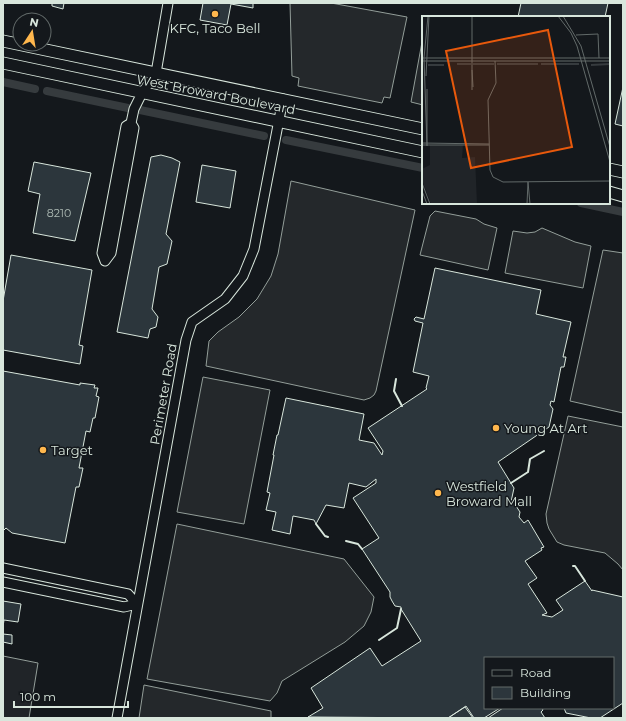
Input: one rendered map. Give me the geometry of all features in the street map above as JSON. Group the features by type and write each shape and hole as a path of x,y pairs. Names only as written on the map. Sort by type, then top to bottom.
{"main road":[{"name":"West Broward Boulevard","path":"3,41 422,129"},
{"name":"West Broward Boulevard","path":"3,63 422,152"},
{"path":"610,169 623,172"},
{"path":"610,192 623,196"}],"street":[{"path":"117,192 102,253 105,261 110,253 126,126 130,123 134,109 142,93 156,74 168,3"},
{"name":"Perimeter Road","path":"117,718 186,340 192,322 225,299 243,276 249,262 254,249 283,99"},
{"path":"3,568 128,594 137,604 124,607 3,582"},
{"path":"43,590 50,578"}],"shaded area":[{"path":"290,3 331,3 407,17 390,98 384,97 382,103 298,86 299,78 292,76"},
{"path":"422,42 422,105 411,102"},
{"path":"291,181 415,210 376,391 370,398 364,400 206,366 209,341 218,332 239,317 257,299 271,276 278,254"},
{"path":"435,211 476,219 484,224 497,228 488,270 420,255 430,216"},
{"path":"542,228 575,242 591,246 583,288 505,273 513,231 527,233 535,232"},
{"path":"603,250 623,253 623,413 570,401"},
{"path":"203,377 270,390 244,524 177,512"},
{"path":"568,416 623,427 623,570 605,553 564,545 557,542 549,529 546,514"},
{"path":"177,524 344,559 374,597 371,612 364,626 345,642 282,681 277,693 270,701 147,679"},
{"path":"3,656 38,663 29,718 3,718"},
{"path":"144,685 271,711 271,718 139,718"}],"building":[{"path":"52,3 64,3 63,9 52,6"},
{"name":"KFC, Taco Bell","path":"203,3 253,3 253,8 231,4 227,25 200,20"},
{"path":"521,3 608,3 605,16 518,16"},
{"path":"623,87 623,126 615,124"},
{"path":"161,155 180,162 166,234 172,241 167,264 159,267 152,309 158,317 156,327 150,329 148,338 117,332 151,157"},
{"path":"34,162 91,173 75,241 33,233 40,194 28,191"},
{"path":"202,165 236,171 230,208 196,202"},
{"path":"11,255 92,270 79,345 83,346 80,364 3,350 3,301"},
{"name":"Westfield Broward Mall","path":"435,268 541,290 536,314 571,322 563,357 566,357 564,367 561,367 554,402 551,401 550,405 553,409 549,427 498,462 514,488 511,502 514,503 520,512 519,517 524,523 528,520 544,547 541,548 542,550 525,561 537,578 528,584 547,613 542,615 552,617 563,610 556,600 585,581 592,591 623,597 623,703 614,709 614,657 484,657 484,709 498,709 484,718 474,718 466,706 448,718 308,717 323,708 311,688 370,648 382,666 421,641 401,607 395,606 390,597 390,592 362,549 379,538 353,498 376,483 376,479 366,487 349,483 344,508 326,505 316,524 314,520 293,516 290,534 272,530 276,512 266,510 270,493 267,492 277,435 286,398 364,414 359,440 374,443 382,455 383,451 368,428 427,389 429,376 413,372 423,323 415,321 414,319 416,317 424,319"},
{"name":"Target","path":"3,371 80,385 80,383 95,385 94,388 98,388 96,396 99,397 95,418 93,418 90,432 86,431 79,468 83,468 79,487 76,487 65,543 12,533 6,528 3,531"},
{"path":"3,601 21,604 18,622 4,620 3,627"},
{"path":"3,634 12,635 12,644 3,642"},
{"path":"465,707 473,718 448,718"},
{"path":"502,709 542,709 541,712 545,718 488,718"},
{"name":"Westfield Broward Mall","path":"564,709 614,709 600,718 591,718 566,713"}],"waterway":[{"path":"3,82 35,89"},
{"path":"47,91 128,108"},
{"path":"140,110 264,136"},
{"path":"286,140 422,168"},
{"path":"586,204 623,212"}],"wall":[{"path":"396,379 394,391 402,406"},
{"path":"511,483 528,472 530,459 544,451"},
{"path":"316,524 325,536 328,537"},
{"path":"346,541 358,544 362,549"},
{"path":"573,566 575,566 585,581"},
{"path":"379,640 397,628 401,609"}],"place":[{"name":"KFC, Taco Bell","path":"215,14"},
{"name":"Young At Art","path":"496,428"},
{"name":"Target","path":"43,450"},
{"name":"Westfield Broward Mall","path":"438,493"}]}
